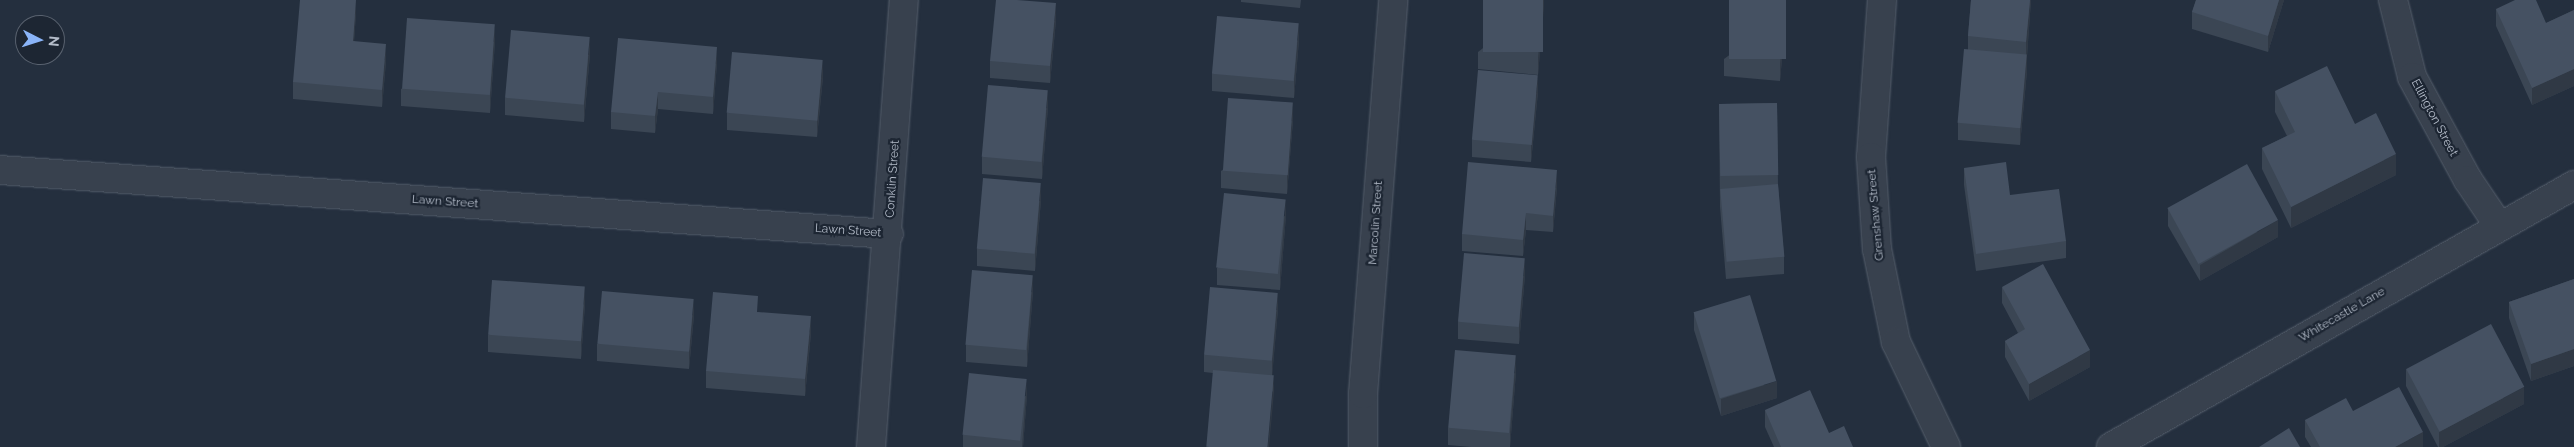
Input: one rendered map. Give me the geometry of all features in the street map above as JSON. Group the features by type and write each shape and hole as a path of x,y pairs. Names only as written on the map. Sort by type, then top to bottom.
{"street":[{"name":"Conklin Street","path":"871,447 889,234 904,0"},
{"name":"Marcolin Street","path":"1363,447 1363,394 1393,0"},
{"name":"Grenshaw Street","path":"1882,0 1871,158 1877,249 1896,342 1946,447"},
{"name":"Ellington Street","path":"2393,0 2412,77 2468,180 2499,226"},
{"name":"Lawn Street","path":"0,170 889,234"},
{"name":"Whitecastle Lane","path":"2111,447 2574,185"}],"building":[{"path":"300,0 356,0 353,41 386,44 382,90 293,82"},
{"path":"996,0 1056,3 1050,66 990,61"},
{"path":"1483,0 1543,0 1543,52 1483,52"},
{"path":"1729,0 1786,0 1786,59 1729,59"},
{"path":"1971,0 2030,0 2026,42 1968,36"},
{"path":"2196,0 2279,0 2268,36 2192,12"},
{"path":"2515,0 2536,0 2546,23 2574,10 2574,69 2532,88 2496,9"},
{"path":"1217,16 1299,23 1294,81 1212,74"},
{"path":"407,18 495,24 490,95 402,89"},
{"path":"511,30 590,37 584,105 505,98"},
{"path":"618,38 717,47 713,97 658,92 655,116 611,112"},
{"path":"1964,49 2027,54 2020,128 1958,123"},
{"path":"732,52 823,60 817,121 727,113"},
{"path":"2327,66 2355,124 2376,113 2396,154 2291,207 2262,148 2295,132 2275,91"},
{"path":"1478,70 1538,75 1532,145 1472,140"},
{"path":"988,85 1048,90 1041,162 982,157"},
{"path":"1228,98 1293,103 1288,175 1223,171"},
{"path":"1777,103 1778,175 1720,176 1719,104"},
{"path":"1468,162 1557,170 1553,216 1526,213 1523,240 1462,234"},
{"path":"2006,162 2010,195 2059,189 2066,241 1976,254 1964,168"},
{"path":"2247,164 2278,220 2198,264 2167,208"},
{"path":"983,178 1041,183 1035,254 977,249"},
{"path":"1778,184 1784,257 1727,262 1720,189"},
{"path":"1224,193 1286,199 1278,274 1216,268"},
{"path":"1464,253 1525,258 1519,327 1458,322"},
{"path":"2043,264 2090,350 2029,384 2005,341 2025,329 2002,287"},
{"path":"972,270 1033,275 1026,350 965,345"},
{"path":"2574,279 2574,349 2531,364 2509,302"},
{"path":"492,280 585,286 581,341 488,335"},
{"path":"1210,287 1278,293 1272,361 1204,355"},
{"path":"602,291 694,299 689,352 597,344"},
{"path":"713,292 758,296 757,312 811,316 805,379 706,371"},
{"path":"1750,295 1776,381 1720,398 1694,312"},
{"path":"2491,324 2524,387 2440,432 2406,369"},
{"path":"1455,350 1516,355 1509,433 1448,428"},
{"path":"1213,370 1274,375 1267,447 1206,447"},
{"path":"969,373 1027,379 1020,441 963,435"},
{"path":"2399,387 2423,432 2395,447 2320,447 2305,420 2346,398 2353,411"},
{"path":"1810,390 1829,433 1844,426 1853,447 1781,447 1765,410"},
{"path":"2289,428 2300,447 2259,447"}]}
